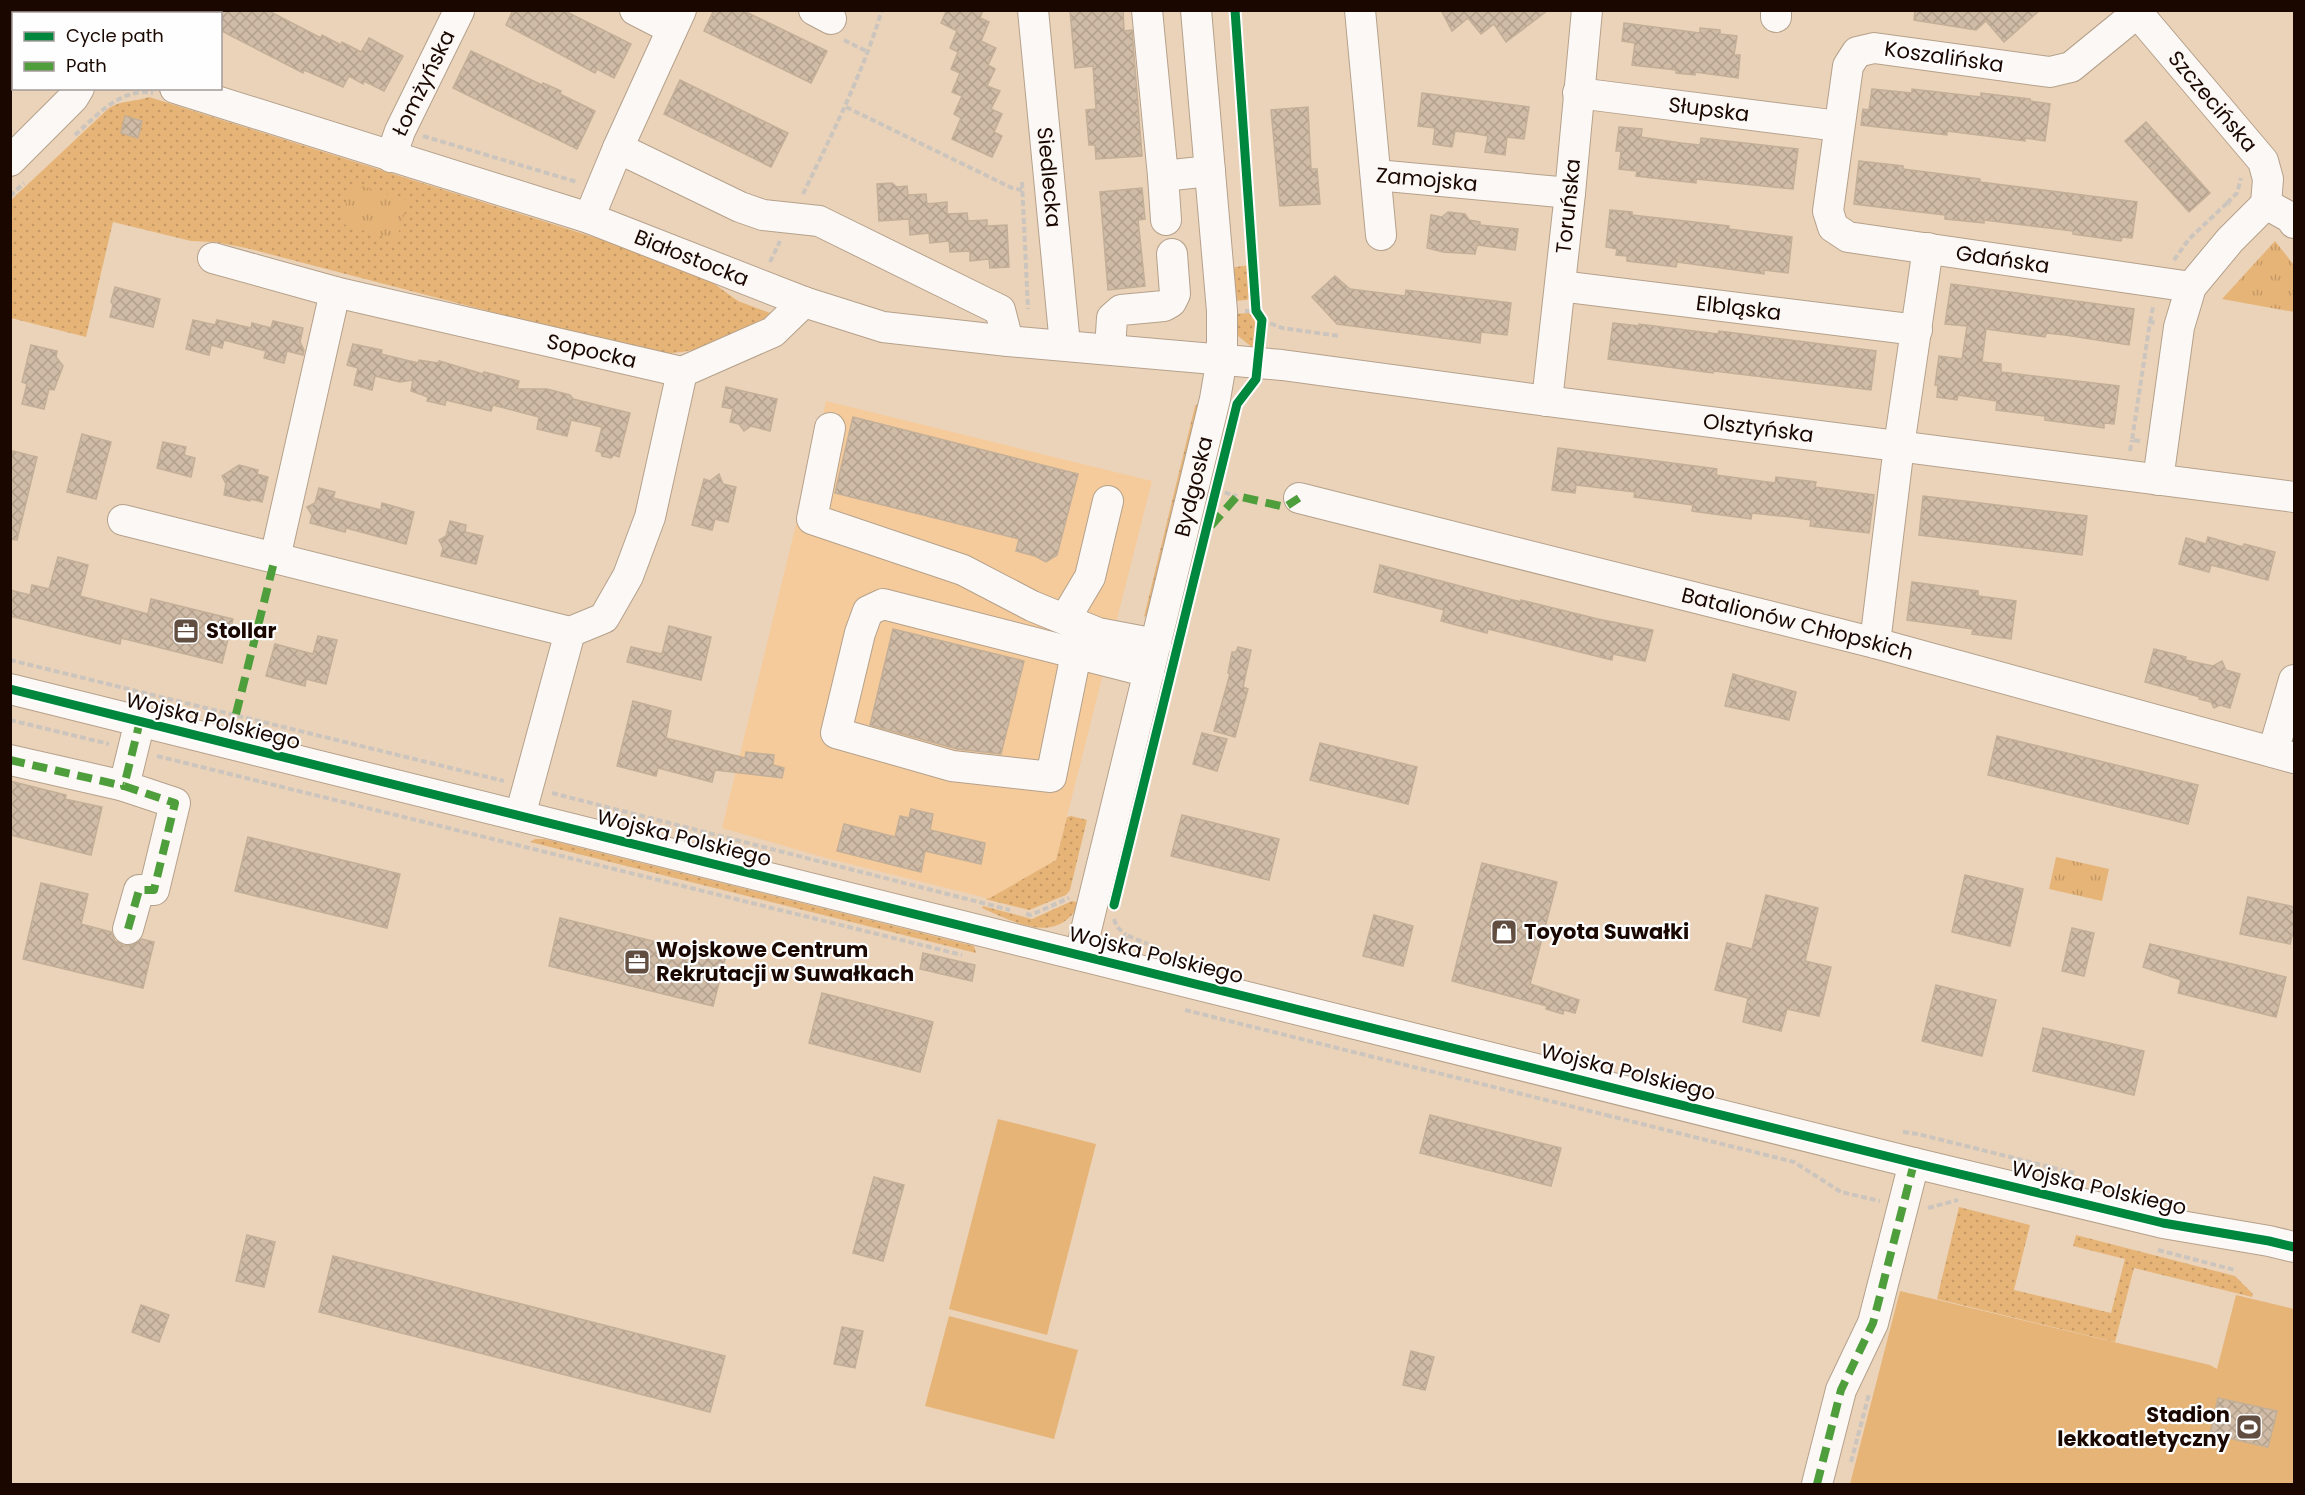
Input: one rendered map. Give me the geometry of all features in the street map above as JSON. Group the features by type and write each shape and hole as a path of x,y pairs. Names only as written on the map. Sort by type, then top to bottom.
{"street":[{"name":"Łomżyńska","path":"391,157 400,131 459,11 457,10"},
{"path":"589,218 618,148 677,20 635,10"},
{"name":"Siedlecka","path":"1033,10 1065,345"},
{"path":"1147,10 1166,220"},
{"name":"Bydgoska","path":"1080,955 1215,399 1222,358 1222,311 1196,10"},
{"name":"Zamojska","path":"1360,10 1376,175 1570,193"},
{"name":"Toruńska","path":"1547,401 1587,10"},
{"name":"Koszalińska","path":"1828,211 1848,66 1857,52 1874,48 2050,72 2072,67 2136,12"},
{"name":"Szczecińska","path":"2136,12 2263,161 2268,179 2266,204"},
{"path":"10,161 73,98 78,90"},
{"name":"Białostocka","path":"182,90 589,218 804,302 883,327 1008,341 1222,358"},
{"name":"Słupska","path":"1578,93 1839,126"},
{"path":"618,148 740,207 763,215 819,221 1000,310 1008,341"},
{"path":"1163,176 1210,171"},
{"path":"1376,175 1381,235"},
{"path":"2158,480 2179,327 2191,287 2230,240 2266,204 2291,218 2295,223"},
{"name":"Gdańska","path":"1828,211 1833,226 1848,237 2191,287"},
{"path":"1875,643 1899,446 1928,248"},
{"path":"1110,349 1112,318 1121,310 1164,306 1171,302 1175,294 1172,254"},
{"name":"Sopocka","path":"213,258 335,292 682,372"},
{"name":"Elbląska","path":"1560,286 1917,330"},
{"path":"275,558 335,292"},
{"path":"123,520 570,632 604,618 628,576 650,517 682,372 773,332 804,302"},
{"name":"Olsztyńska","path":"1222,358 2295,497"},
{"path":"830,428 812,519 963,570 1032,606 1153,658"},
{"name":"Batalionów Chłopskich","path":"1299,498 1875,643 2284,755"},
{"path":"1065,619 1089,577 1108,501"},
{"path":"1076,654 1052,777 952,766 836,733 860,633 868,611 884,604 1076,654 1153,658"},
{"path":"520,816 570,632"},
{"path":"2284,755 2295,680"},
{"name":"Wojska Polskiego","path":"10,689 1914,1163 2163,1223 2295,1247"},
{"path":"124,786 140,721"},
{"path":"10,760 124,786 175,803 154,890 139,890 128,929"},
{"path":"1817,1485 1841,1390 1873,1323 1914,1163"},
{"name":"Wojska Polskiego","path":"2163,1223 2265,1260 2295,1268"}],"path":[{"path":"770,263 846,107 882,10"},
{"path":"129,96 131,90"},
{"path":"846,107 1012,188 1022,190 1030,315"},
{"path":"417,134 587,185"},
{"path":"1255,299 1256,311 1262,320 1282,328 1339,336"},
{"path":"1259,362 1262,320"},
{"path":"1213,501 1219,477"},
{"path":"1216,490 1237,496"},
{"path":"10,660 528,786 1031,915 1072,896"},
{"path":"10,720 971,957"},
{"path":"1113,917 1117,927 1126,935"}],"shaded area":[{"path":"826,401 1152,481 1056,860 990,899 826,858 722,828"}],"green space":[{"path":"149,97 606,241 713,283 738,301 781,317 716,346 662,354 626,347 246,248 215,242 191,241 113,222 86,337 11,318 10,201 109,108"},
{"path":"352,183 408,201 396,241 340,223"},
{"path":"2275,241 2294,265 2294,312 2222,299"},
{"path":"1249,265 1252,295 1247,300 1232,301 1230,268"},
{"path":"1249,313 1256,325 1253,348 1238,336 1234,314"},
{"path":"1201,404 1147,615 1144,617 1195,406"},
{"path":"1227,409 1231,414 1143,771 1138,766"},
{"path":"1141,783 1113,895 1107,895 1134,785"},
{"path":"1067,817 1087,820 1070,890 1066,895 1029,910 985,899 1056,860"},
{"path":"535,839 545,839 974,946 976,953 530,842"},
{"path":"2056,857 2109,869 2102,901 2049,889"},
{"path":"1072,901 1080,903 1071,916 1060,924 1048,927 1035,927 1008,920 982,908 983,906 1032,919"},
{"path":"998,1119 1096,1144 1047,1335 949,1309"},
{"path":"1959,1207 2030,1225 2014,1290 2111,1313 2125,1259 2073,1246 2076,1235 2235,1276 2253,1294 2252,1297 2134,1268 2115,1342 1937,1299"},
{"path":"1900,1291 2210,1365 2217,1369 2236,1295 2294,1309 2294,1484 1850,1484"},
{"path":"949,1316 1078,1350 1054,1439 925,1406"}],"building":[{"path":"220,10 267,10 321,38 322,35 361,52 369,38 403,56 384,91 364,81 363,84 349,76 343,87 304,70 303,73 222,31 222,12"},
{"path":"513,10 563,10 631,44 614,78 597,69 595,73 506,25"},
{"path":"714,10 742,10 827,51 811,83 704,31"},
{"path":"947,10 983,10 980,18 989,22 981,41 996,48 988,65 995,69 987,86 1000,91 991,109 1002,114 994,132 1002,136 992,157 952,139 961,118 954,114 962,96 952,92 960,73 951,69 958,52 950,48 957,31 941,23"},
{"path":"1070,10 1123,10 1124,31 1132,30 1142,156 1096,159 1095,145 1089,145 1086,110 1096,109 1093,66 1075,68"},
{"path":"1441,10 1548,10 1506,42 1494,24 1481,34 1468,18 1452,31"},
{"path":"1915,10 2040,10 2004,42 1986,21 1976,30 1914,20"},
{"path":"1624,23 1700,33 1700,28 1720,30 1720,34 1737,36 1734,55 1740,55 1738,78 1695,72 1695,75 1676,73 1676,70 1632,65 1635,43 1622,41"},
{"path":"471,51 542,85 543,83 561,91 560,94 595,111 577,149 453,88"},
{"path":"680,80 788,133 771,167 664,114"},
{"path":"1872,89 1912,93 1912,89 1981,97 1981,93 2050,104 2045,141 2025,138 2025,141 1947,131 1947,135 1861,125 1863,109 1869,110"},
{"path":"1422,93 1529,107 1524,139 1507,137 1505,155 1485,152 1488,136 1471,133 1455,131 1452,147 1433,144 1435,128 1418,126"},
{"path":"1308,107 1311,169 1317,169 1320,204 1280,206 1271,110"},
{"path":"125,116 142,121 138,138 121,133"},
{"path":"2146,122 2210,193 2189,212 2125,141"},
{"path":"1619,127 1642,129 1641,137 1681,143 1700,145 1701,138 1798,149 1793,189 1696,179 1696,183 1636,176 1637,171 1619,169 1621,151 1616,151"},
{"path":"1859,161 1980,179 1980,182 2137,202 2132,238 2122,237 2121,241 2073,234 2073,231 1984,220 1984,223 1945,219 1945,215 1854,204"},
{"path":"892,183 897,187 907,186 908,195 926,194 927,204 947,202 947,214 967,213 968,221 987,220 987,226 1007,225 1009,267 990,268 989,259 970,261 970,251 950,252 949,241 930,243 929,233 910,235 909,219 879,221 877,184"},
{"path":"1142,188 1145,219 1138,220 1145,286 1108,290 1100,192"},
{"path":"1610,210 1792,237 1788,273 1764,270 1764,274 1677,262 1676,267 1627,261 1627,256 1616,255 1617,249 1606,247"},
{"path":"1448,212 1465,214 1469,220 1480,222 1480,225 1518,229 1515,250 1477,245 1475,254 1443,252 1427,248 1431,215 1442,217"},
{"path":"1335,276 1350,289 1405,296 1406,290 1511,303 1507,335 1481,332 1480,343 1337,324 1312,297"},
{"path":"1951,284 2134,309 2129,345 2065,335 2046,333 2045,337 1986,329 1982,362 2001,364 2001,372 2119,386 2114,424 2104,423 2104,428 2045,420 2045,416 1996,410 1997,401 1958,395 1957,400 1937,397 1938,385 1935,385 1939,356 1962,359 1967,326 1945,324"},
{"path":"115,287 160,299 153,327 110,317"},
{"path":"193,320 215,325 217,320 251,328 252,323 271,328 273,321 303,328 300,342 304,350 303,355 287,351 284,363 264,358 266,351 224,340 222,348 211,345 209,355 186,349"},
{"path":"1613,323 1718,334 1719,331 1876,351 1871,390 1608,359"},
{"path":"353,344 382,350 381,354 418,363 419,360 438,363 439,361 483,374 484,372 519,381 517,389 547,389 570,395 573,399 630,413 619,457 602,456 601,452 596,451 602,427 571,420 567,436 537,429 539,417 493,405 491,411 446,400 445,405 427,401 428,397 411,391 413,380 400,382 375,376 372,390 354,385 358,368 347,365"},
{"path":"31,345 57,351 56,357 63,366 54,390 49,389 44,409 22,404 27,384 22,382"},
{"path":"726,387 777,399 770,431 751,426 744,431 739,424 730,422 733,409 722,407"},
{"path":"853,417 1078,474 1057,555 1046,562 1035,556 1016,551 1019,539 835,493"},
{"path":"82,434 111,442 96,499 67,492"},
{"path":"163,442 186,447 184,455 195,458 191,477 157,468"},
{"path":"1558,448 1717,469 1716,475 1775,483 1776,477 1816,482 1815,487 1874,495 1869,533 1810,526 1811,520 1791,517 1752,513 1751,519 1692,511 1693,505 1634,497 1635,492 1576,485 1575,493 1552,490"},
{"path":"13,451 37,457 17,540 10,539 10,462"},
{"path":"239,465 258,470 257,474 268,477 262,502 224,495 226,484 222,476"},
{"path":"719,474 723,484 736,487 728,522 715,519 712,530 692,525 704,479 710,481"},
{"path":"319,488 335,492 333,498 381,510 382,503 414,512 406,544 346,528 345,532 310,523 312,515 307,507 315,503"},
{"path":"1923,496 2087,516 2082,555 1919,535"},
{"path":"450,521 466,525 465,532 483,536 476,564 441,556 443,548 439,540 446,536"},
{"path":"2208,537 2243,547 2244,544 2275,552 2268,580 2211,565 2209,572 2179,564 2186,538 2206,544"},
{"path":"58,557 88,565 80,596 148,614 151,599 233,619 222,663 121,638 120,644 10,616 10,590 30,595 32,585 49,589"},
{"path":"1380,565 1521,602 1521,600 1653,630 1645,661 1613,654 1612,660 1488,629 1487,633 1441,621 1444,610 1374,592"},
{"path":"1912,582 1978,591 1978,596 2016,601 2011,639 1972,634 1973,629 1907,620"},
{"path":"669,626 711,637 701,680 627,662 631,647 662,654"},
{"path":"893,629 1024,661 1001,754 957,749 870,725"},
{"path":"318,636 337,640 326,684 306,679 305,686 266,676 275,644 313,654"},
{"path":"1238,647 1251,650 1243,687 1248,689 1235,737 1214,731 1230,674 1228,673 1232,652 1236,652"},
{"path":"2154,649 2186,657 2185,660 2213,666 2222,661 2226,670 2240,674 2230,708 2220,705 2214,708 2211,702 2199,699 2200,697 2145,682"},
{"path":"1733,674 1796,692 1789,720 1725,706"},
{"path":"633,701 671,711 666,738 745,758 746,752 774,755 773,765 784,768 782,778 715,770 712,782 658,768 656,776 617,766"},
{"path":"1202,733 1227,739 1217,771 1193,764"},
{"path":"1997,736 2198,785 2188,824 1988,775"},
{"path":"1320,743 1417,767 1408,804 1310,780"},
{"path":"10,781 66,795 65,799 102,807 91,855 10,835"},
{"path":"911,809 933,814 930,830 985,843 981,864 925,851 921,872 837,851 844,824 895,837 900,816 909,818"},
{"path":"1182,815 1279,839 1269,880 1171,856"},
{"path":"248,837 400,874 387,928 235,891"},
{"name":"Toyota Suwałki","path":"1482,863 1557,882 1530,984 1579,1000 1575,1013 1564,1010 1563,1014 1546,1009 1547,1006 1452,981"},
{"path":"1965,875 2023,889 2010,946 1952,932"},
{"path":"41,883 88,894 81,924 111,932 115,941 124,946 133,945 142,939 154,942 143,988 23,959"},
{"path":"1766,895 1818,908 1805,961 1831,967 1819,1016 1787,1009 1781,1031 1743,1022 1748,998 1715,990 1727,943 1752,949"},
{"path":"2248,897 2295,907 2295,924 2290,944 2240,934"},
{"path":"1374,915 1413,926 1403,966 1363,956"},
{"name":"Wojskowe Centrum Rekrutacji w Suwałkach","path":"560,918 725,959 713,1006 549,966"},
{"path":"2072,928 2094,933 2084,976 2062,971"},
{"path":"2150,944 2286,977 2276,1017 2178,993 2181,980 2143,967"},
{"path":"923,953 975,965 972,981 920,969"},
{"path":"1936,985 1996,1000 1982,1056 1922,1041"},
{"path":"822,993 933,1022 920,1072 809,1043"},
{"path":"2043,1028 2144,1051 2134,1095 2033,1071"},
{"path":"1430,1115 1561,1148 1551,1186 1420,1153"},
{"path":"874,1177 904,1185 883,1261 853,1253"},
{"path":"247,1235 275,1242 264,1287 236,1281"},
{"path":"333,1256 725,1356 710,1412 319,1312"},
{"path":"141,1305 169,1315 159,1342 132,1332"},
{"path":"842,1327 863,1331 855,1368 834,1364"},
{"path":"1411,1351 1434,1357 1425,1390 1403,1385"},
{"path":"2218,1398 2277,1411 2268,1447 2210,1434"}],"marked path":[{"path":"1211,526 1237,496 1285,507 1299,498"},
{"path":"236,714 275,558"},
{"path":"128,929 139,890 154,890 175,803 124,786 140,721"},
{"path":"10,760 124,786"},
{"path":"1817,1484 1841,1390 1873,1323 1914,1163"}],"cycle path":[{"path":"1114,905 1237,404 1256,379 1262,320 1256,311 1235,10"},
{"path":"10,689 1914,1163 2163,1223 2294,1247"}],"place":[{"name":"Stollar","path":"186,631"},
{"name":"Toyota Suwałki","path":"1504,932"},
{"name":"Wojskowe Centrum Rekrutacji w Suwałkach","path":"637,962"},
{"name":"Stadion lekkoatletyczny","path":"2249,1427"}]}
